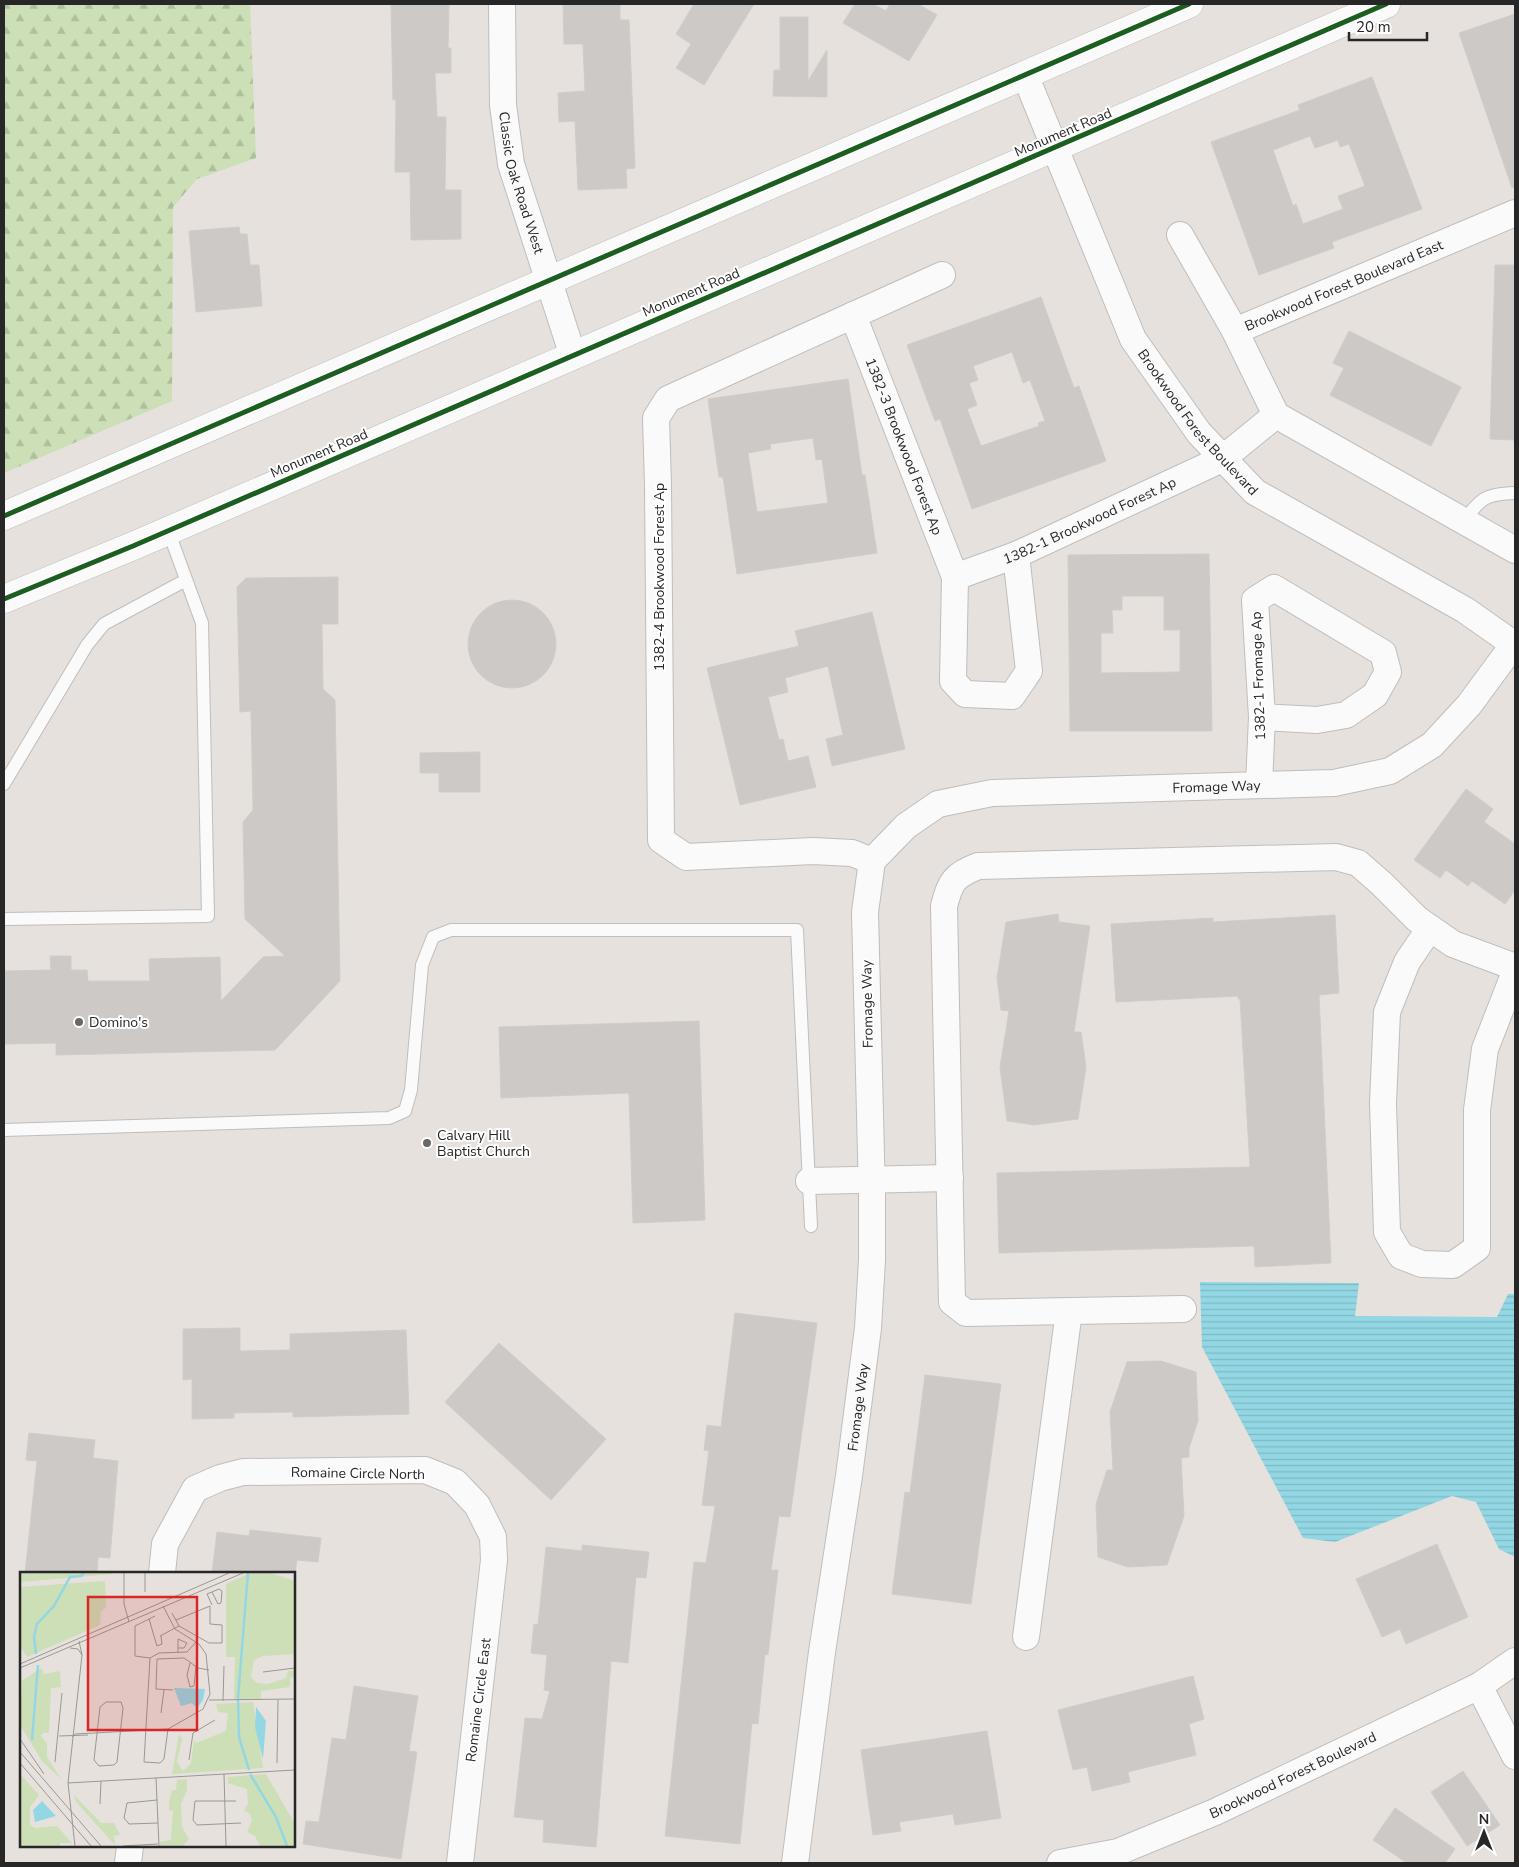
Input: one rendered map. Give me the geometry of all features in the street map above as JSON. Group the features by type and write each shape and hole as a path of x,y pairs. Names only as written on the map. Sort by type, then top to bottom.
{"main road":[{"path":"4,516 1189,4"},
{"name":"Monument Road","path":"4,599 573,356 1386,4"}],"street":[{"name":"Classic Oak Road West","path":"502,4 503,105 512,164 573,356"},
{"name":"Brookwood Forest Boulevard","path":"1025,75 1132,339 1198,432 1255,492 1465,610 1514,644"},
{"name":"Brookwood Forest Boulevard East","path":"1276,415 1235,331 1515,214"},
{"path":"1180,235 1235,331"},
{"name":"1382-4 Brookwood Forest Ap","path":"872,861 852,853 813,851 686,858 660,840 656,418 668,399 942,275"},
{"name":"1382-3 Brookwood Forest Ap","path":"853,315 955,577"},
{"name":"1382-1 Brookwood Forest Ap","path":"955,577 1016,555 1222,459 1276,415"},
{"path":"1276,415 1515,550"},
{"path":"955,577 954,681 965,694 1012,696 1030,672 1016,555"},
{"name":"1382-1 Fromage Ap","path":"1259,785 1262,717 1255,600 1274,588 1383,653 1388,672 1375,695 1346,715 1317,720 1262,717"},
{"name":"Fromage Way","path":"795,1863 822,1652 849,1476 868,1328 872,1260 872,1181 865,912 872,861 906,826 938,804 992,793 1334,783 1390,771 1432,745 1469,705 1514,644"},
{"path":"1183,1309 966,1313 952,1302 944,906 949,886 959,874 978,866 1336,857 1358,863 1382,884 1416,919 1452,944 1515,967"},
{"path":"1430,928 1406,962 1387,1012 1383,1103 1387,1232 1401,1256 1422,1264 1452,1265 1477,1248 1477,1110 1485,1048 1515,972"},
{"path":"809,1182 950,1178"},
{"path":"1026,1637 1069,1311"},
{"name":"Romaine Circle North","path":"162,1572 165,1544 195,1489 220,1478 243,1472 425,1470 455,1482 477,1505 493,1537"},
{"name":"Romaine Circle East","path":"460,1863 494,1560 493,1537"},
{"name":"Brookwood Forest Boulevard","path":"1060,1863 1118,1858 1479,1686 1515,1661"},
{"path":"1479,1686 1515,1756"},
{"path":"128,1863 130,1847"}],"lane":[{"path":"1464,522 1481,499 1502,493 1515,493"},
{"path":"4,919 208,916 202,623 168,530"},
{"path":"4,784 87,644 104,624 186,580"},
{"path":"4,1130 389,1118 406,1110 411,1090 422,965 432,937 451,930 797,930 811,1226"}],"green space":[{"path":"4,4 250,4 256,158 197,179 173,207 172,401 4,473"}],"water":[{"path":"1200,1282 1359,1283 1355,1316 1497,1317 1508,1294 1515,1294 1515,1557 1499,1549 1476,1502 1452,1496 1335,1542 1303,1538 1202,1347"}],"building":[{"path":"391,4 449,4 448,48 451,48 451,73 435,73 437,117 446,117 445,190 461,190 461,239 411,240 410,172 395,172 396,99 393,100"},
{"path":"563,4 620,4 620,20 629,20 635,168 626,169 627,188 578,190 575,121 559,122 558,93 585,91 583,44 564,44"},
{"path":"694,4 754,4 704,85 676,68 691,44 676,34"},
{"path":"855,4 873,4 886,11 890,4 918,4 937,15 909,61 843,23"},
{"path":"1515,14 1515,187 1512,188 1459,33"},
{"path":"780,17 808,17 808,81 827,50 827,97 773,96 774,70 780,70"},
{"path":"1372,77 1422,209 1332,242 1334,248 1259,275 1211,142 1300,110 1298,105","holes":["1310,136 1315,148 1338,140 1340,147 1349,144 1365,186 1338,196 1343,209 1303,224 1296,204 1293,206 1273,150"]},
{"path":"239,227 240,234 247,234 250,265 259,265 262,306 196,312 189,231"},
{"path":"1495,265 1515,265 1515,440 1490,439"},
{"path":"1041,297 1074,388 1079,386 1106,461 972,509 940,419 935,421 907,345","holes":["1012,352 1023,383 1030,380 1045,421 1038,423 1039,426 981,446 967,409 977,405 969,383 978,380 973,366"]},
{"path":"1349,331 1461,387 1431,446 1330,395 1344,368 1333,363"},
{"path":"848,379 862,475 865,475 877,553 737,574 723,477 719,477 708,399","holes":["813,438 816,460 822,459 828,503 757,512 748,453 771,449 770,444"]},
{"path":"1209,554 1212,731 1070,731 1068,555","holes":["1122,596 1164,596 1164,630 1180,630 1180,672 1101,673 1101,633 1113,633 1112,610 1122,610"]},
{"path":"338,577 338,624 322,624 323,689 335,700 340,981 275,1050 56,1055 56,1043 4,1044 4,971 51,970 50,956 71,956 71,970 87,970 88,981 150,981 149,959 220,957 221,1001 263,957 285,956 245,919 243,822 253,810 251,711 240,712 237,587 246,578"},
{"path":"512,600 529,604 543,613 552,627 556,644 552,661 543,675 529,684 512,688 495,684 481,675 472,661 468,644 472,627 481,613 495,604"},
{"path":"872,612 905,749 832,766 826,739 843,735 828,666 785,678 788,692 768,697 779,740 783,739 788,761 808,756 816,787 740,805 707,668 799,646 795,631"},
{"path":"480,752 480,792 439,792 439,773 420,773 420,753"},
{"path":"1466,789 1493,809 1484,822 1515,844 1515,890 1505,904 1472,881 1468,886 1446,870 1440,878 1414,860"},
{"path":"1058,914 1059,922 1090,926 1074,1032 1081,1032 1086,1067 1078,1119 1034,1125 1007,1121 1000,1067 1009,1011 1001,1010 997,978 1006,922"},
{"path":"1335,915 1339,993 1319,995 1331,1263 1255,1267 1254,1246 999,1253 997,1173 1250,1167 1240,999 1238,999 1238,996 1116,1002 1111,924 1213,918 1213,922"},
{"path":"699,1021 705,1220 633,1223 629,1093 501,1098 499,1027"},
{"path":"735,1313 817,1323 790,1517 779,1516 771,1570 778,1570 768,1655 765,1654 758,1724 752,1723 740,1844 665,1836 694,1562 706,1563 715,1506 702,1505 709,1451 704,1450 707,1425 721,1427"},
{"path":"240,1328 240,1351 290,1350 290,1334 406,1330 409,1414 293,1417 293,1412 234,1413 234,1418 192,1419 192,1379 183,1380 183,1329"},
{"path":"499,1343 606,1439 551,1500 445,1402"},
{"path":"1161,1361 1196,1372 1198,1421 1189,1448 1189,1457 1181,1458 1184,1516 1167,1565 1128,1567 1098,1557 1096,1504 1107,1470 1113,1470 1110,1412 1127,1362"},
{"path":"925,1375 1001,1384 971,1604 892,1594 905,1492 910,1493"},
{"path":"29,1433 95,1440 93,1458 118,1461 110,1558 98,1557 97,1572 25,1572 37,1461 26,1460"},
{"path":"250,1530 321,1538 318,1562 297,1560 295,1573 212,1572 217,1532 249,1536"},
{"path":"1437,1544 1468,1617 1406,1644 1400,1629 1382,1637 1356,1579"},
{"path":"582,1545 649,1552 646,1578 636,1577 628,1663 611,1661 596,1847 543,1842 544,1820 514,1817 525,1718 542,1719 550,1691 544,1690 547,1655 531,1653 534,1624 538,1625 546,1547 582,1551"},
{"path":"1193,1676 1204,1719 1189,1724 1196,1755 1128,1772 1130,1782 1092,1791 1087,1767 1073,1770 1058,1710"},
{"path":"354,1686 418,1696 409,1751 417,1752 401,1859 303,1844 306,1821 319,1822 332,1738 346,1740"},
{"path":"987,1731 1001,1818 955,1825 953,1814 899,1822 901,1831 873,1835 861,1750"},
{"path":"1463,1771 1500,1825 1467,1846 1431,1792"},
{"path":"1395,1808 1455,1849 1445,1863 1407,1863 1373,1840"}],"cycle path":[{"path":"4,516 1189,4"},
{"path":"4,599 133,546 1386,4"}],"place":[{"name":"Domino's","path":"79,1022"},
{"name":"Calvary Hill Baptist Church","path":"427,1143"}]}
